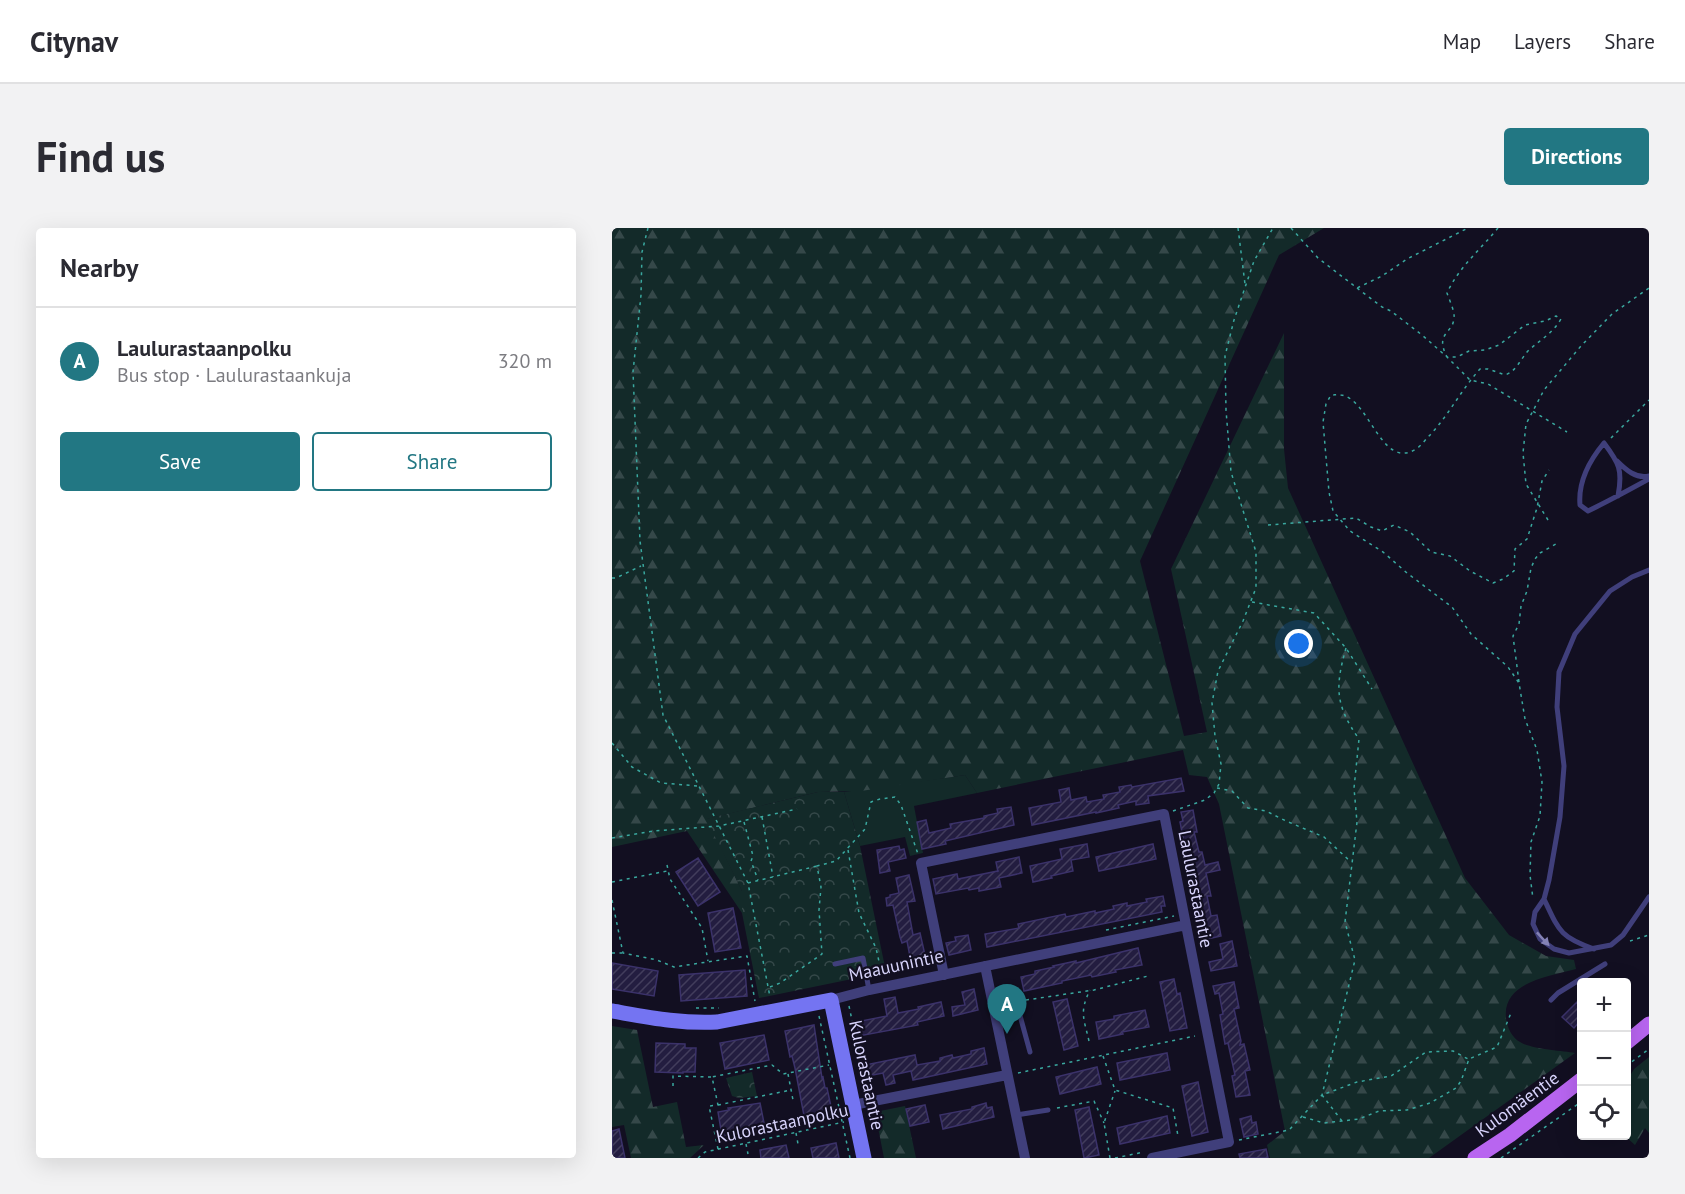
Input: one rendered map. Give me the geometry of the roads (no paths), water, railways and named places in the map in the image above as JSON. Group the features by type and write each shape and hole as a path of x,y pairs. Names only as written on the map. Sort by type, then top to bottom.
{"main road":[{"path":"1631,1039 1649,1024"},
{"name":"Kulomäentie","path":"1475,1158 1510,1135 1577,1083"}],"street":[{"name":"Laulurastaantie","path":"944,975 921,863 1164,814 1229,1142 1151,1155"},
{"name":"Maauunintie","path":"612,1011 674,1022 717,1022 824,1002 847,996 868,985 944,975 1185,919"},
{"path":"985,966 1025,1158"},
{"name":"Kulorastaantie","path":"824,1002 850,1116 864,1158"},
{"path":"850,1116 869,1102 1007,1075"}],"lane":[{"path":"1604,443 1617,461 1629,472 1649,478 1588,511 1580,506 1579,493 1584,476 1604,443"},
{"path":"1617,461 1621,480 1618,496"},
{"path":"1649,570 1632,577 1610,591 1575,634 1559,672 1557,707 1564,766 1560,817 1550,880 1544,899 1535,912 1533,924 1540,939 1554,949 1569,953 1594,949 1611,945 1623,935 1649,897"},
{"path":"1544,899 1557,927 1572,941 1594,949"},
{"path":"835,964 862,958 868,985"},
{"path":"1551,1000 1558,993 1605,964"},
{"path":"993,1004 1016,1001 1030,1052"},
{"path":"1016,1115 1048,1110"}],"place":[{"name":"Laulurastaanpolku","path":"1007,1034"}]}
